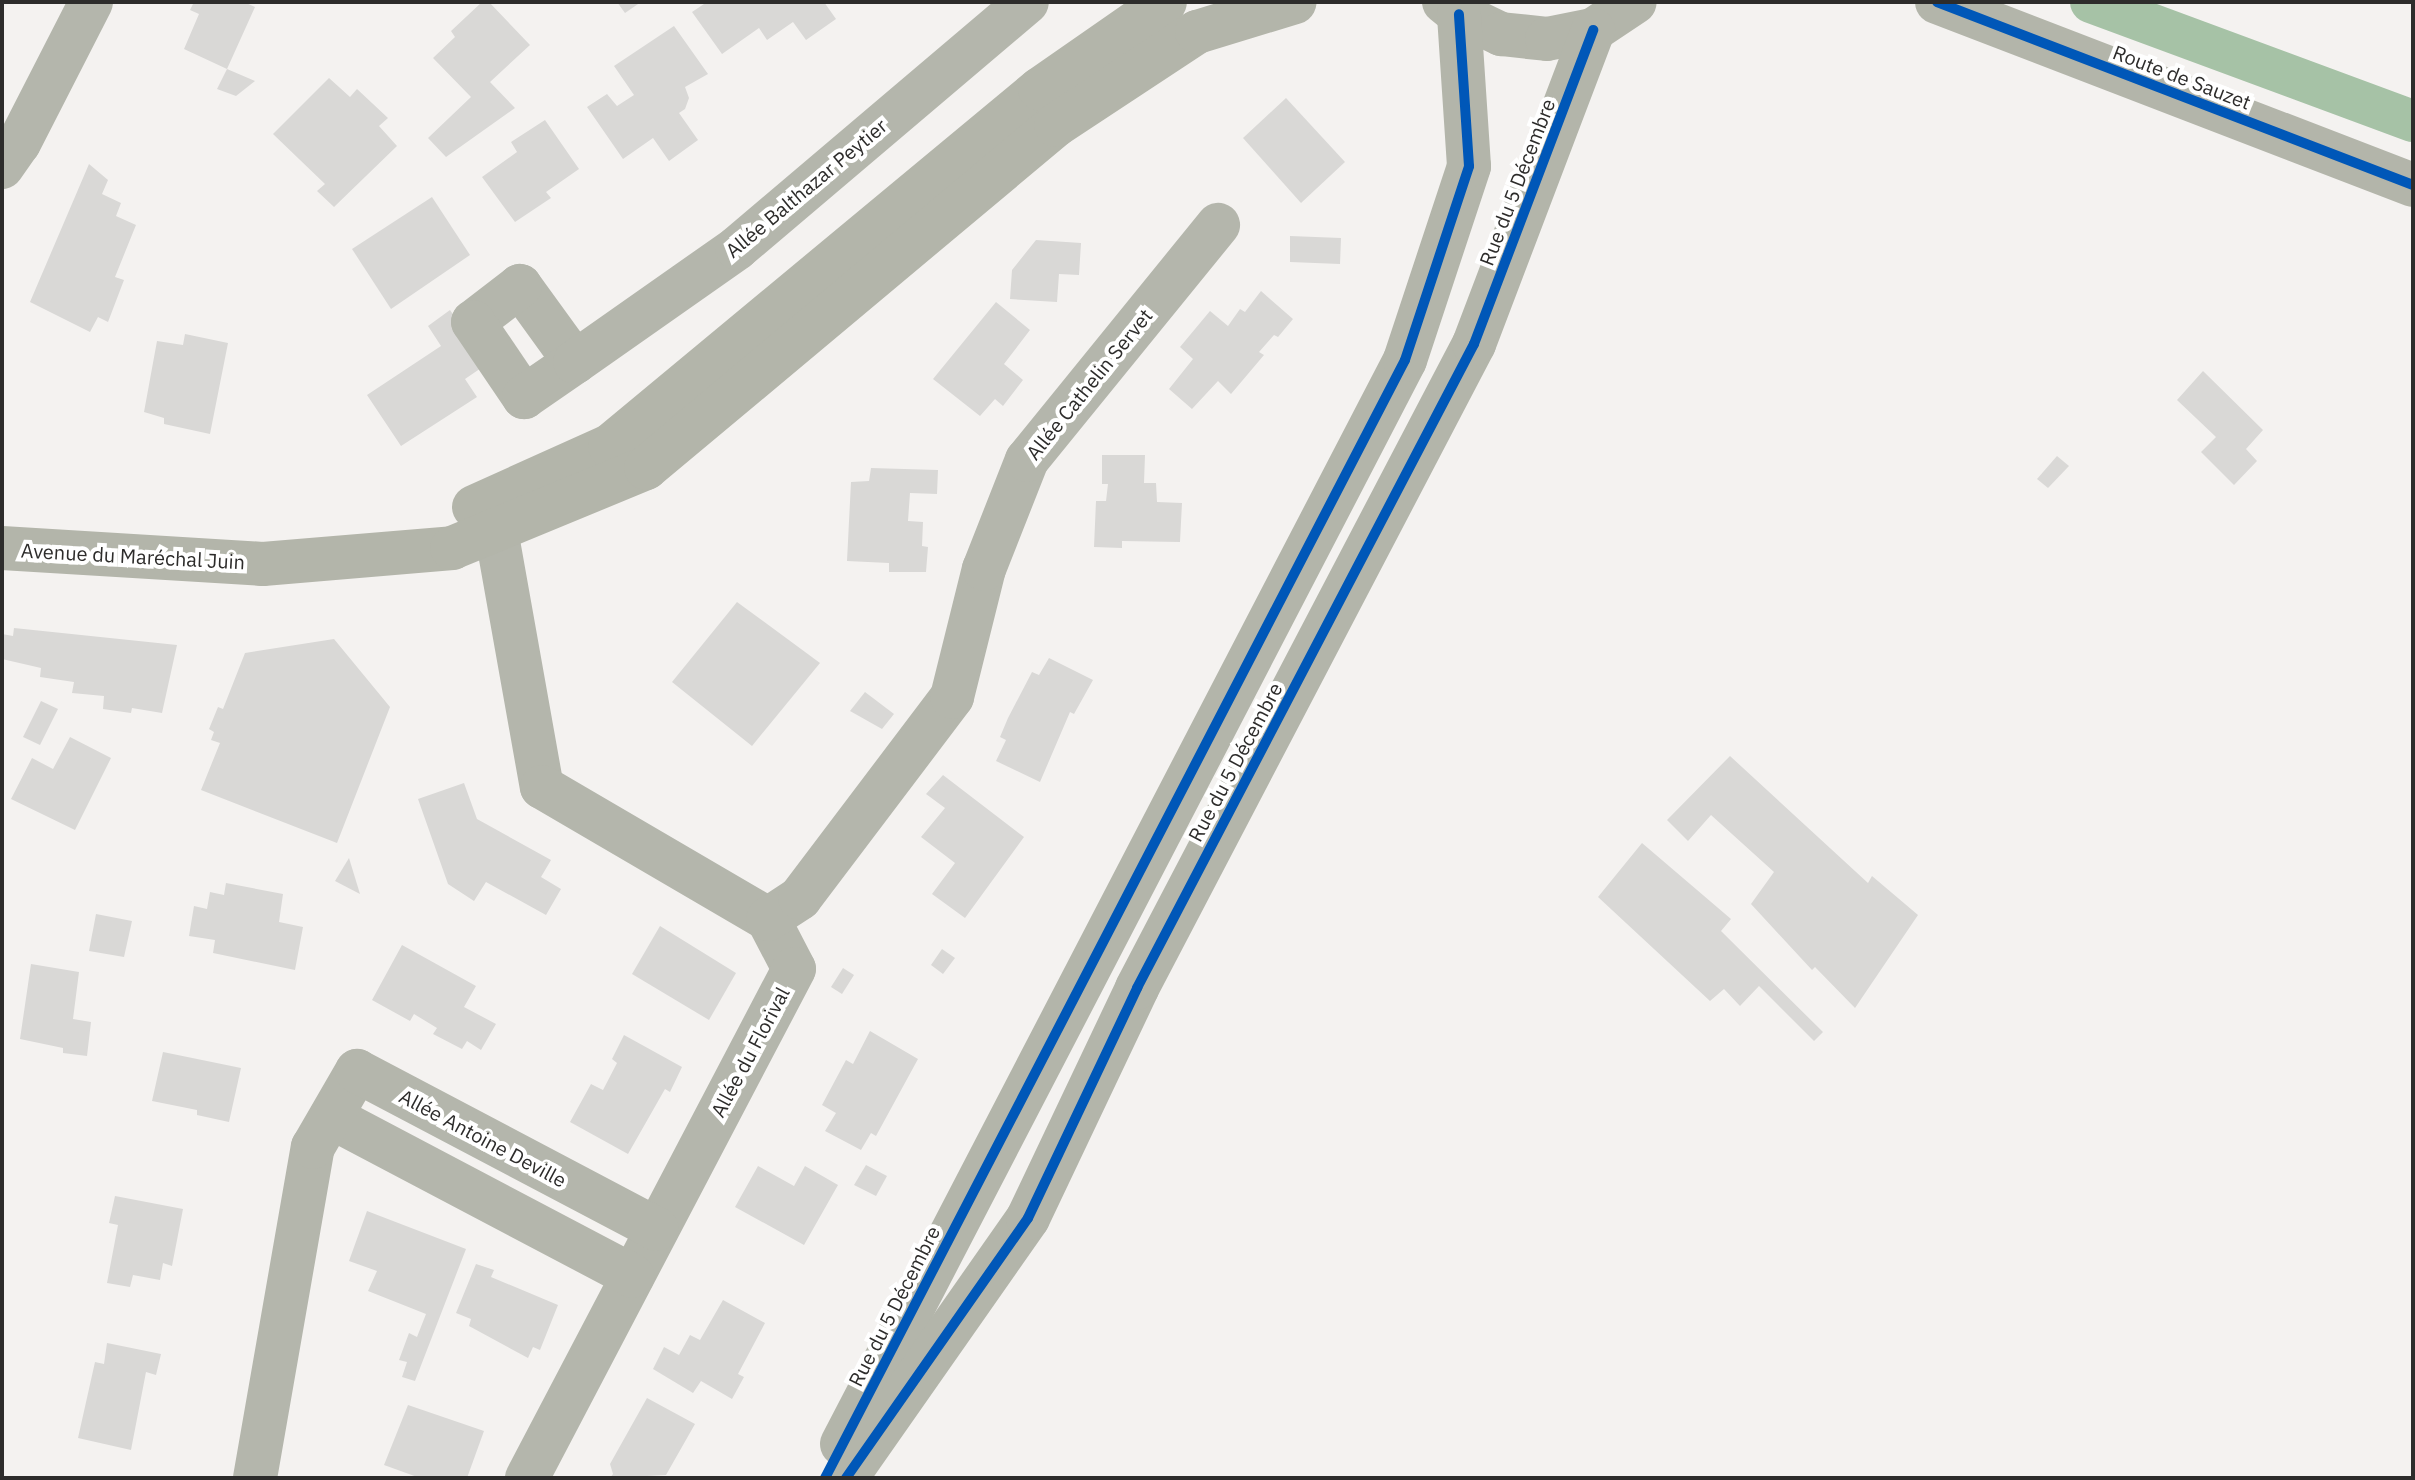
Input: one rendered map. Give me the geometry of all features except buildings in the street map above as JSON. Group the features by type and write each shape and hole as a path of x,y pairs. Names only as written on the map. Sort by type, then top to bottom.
{"main road":[{"path":"263,564 446,520 610,446 1040,89 1165,2"},
{"path":"263,564 452,548 646,468 1056,125 1197,32 1295,2"},
{"path":"1452,8 1501,34 1547,39 1593,30 1635,2"},
{"name":"Route de Sauzet","path":"1937,2 2413,185"},
{"name":"Rue du 5 Décembre","path":"825,1478 1405,360 1469,166 1452,8"},
{"name":"Rue du 5 Décembre","path":"846,1478 1028,1218 1137,988 1474,344 1593,30"},
{"name":"Avenue du Maréchal Juin","path":"2,548 263,564"}],"street":[{"path":"2,167 19,143 91,2"},
{"name":"Allée Balthazar Peytier","path":"575,362 737,248 1027,2"},
{"name":"Allée Cathelin Servet","path":"768,919 800,898 952,697 984,569 1027,460 1218,225"},
{"path":"496,530 542,787 768,919"},
{"name":"Allée du Florival","path":"527,1478 794,969 768,919"},
{"name":"Allée Antoine Deville","path":"255,1478 313,1147 357,1071 657,1229"},
{"path":"331,1117 633,1276"}],"waterway":[{"path":"2091,2 2413,121"}],"cycle path":[{"path":"1937,2 2413,185"},
{"path":"825,1478 1405,360 1469,166 1459,14"},
{"path":"846,1478 1028,1218 1137,988 1474,344 1593,30"}]}
